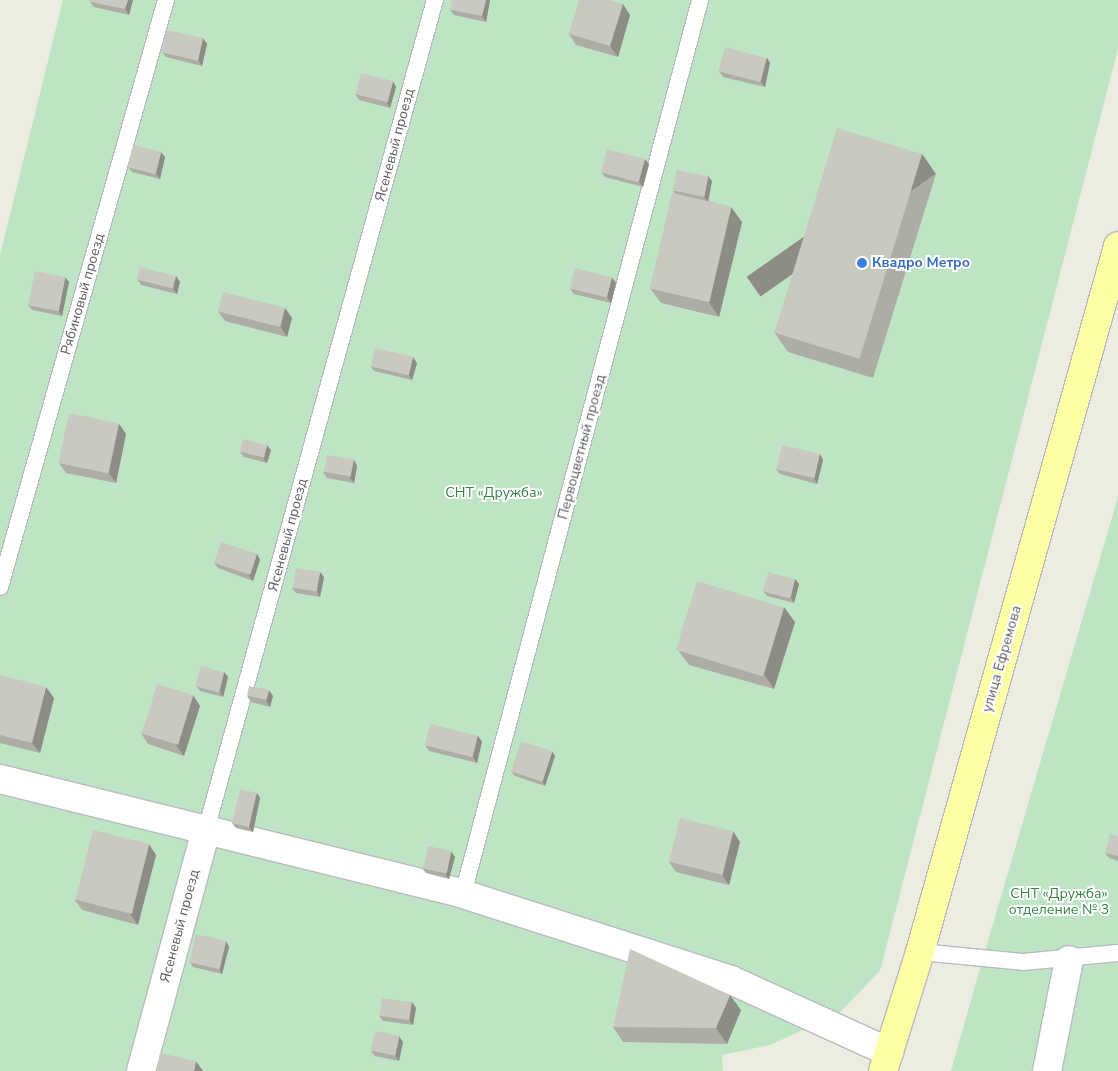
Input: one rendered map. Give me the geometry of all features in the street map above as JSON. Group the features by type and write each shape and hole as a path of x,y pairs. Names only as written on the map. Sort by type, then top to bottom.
{"main road":[{"name":"улица Ефремова","path":"886,1062 920,952 1118,246"}],"street":[{"path":"0,779 463,894 731,980 886,1062"},
{"name":"Ясеневый проезд","path":"141,1071 206,830"},
{"path":"1047,1071 1069,960"}],"lane":[{"name":"Рябиновый проезд","path":"0,587 166,0"},
{"name":"Ясеневый проезд","path":"206,830 435,0"},
{"name":"Первоцветный проезд","path":"463,894 700,0"},
{"path":"920,952 1023,962 1069,960 1118,953"}],"green space":[{"name":"СНТ «Дружба»","path":"63,0 1118,0 1118,49 880,971 838,1014 770,1045 722,1055 723,1071 0,1071 0,255"},
{"name":"СНТ «Дружба» отделение № 3","path":"1118,497 1118,1071 951,1071 983,958"}],"building":[{"path":"91,0 128,0 125,9 90,2"},
{"path":"452,0 486,0 482,16 450,10"},
{"path":"579,0 609,0 623,4 610,46 569,34"},
{"path":"167,30 203,38 198,61 162,52"},
{"path":"725,47 767,58 760,82 719,71"},
{"path":"361,73 393,81 388,102 356,94"},
{"name":"Квадро Метро","path":"837,128 922,154 860,359 774,333"},
{"path":"133,145 161,152 156,174 127,167"},
{"path":"607,149 645,159 638,182 601,172"},
{"path":"677,170 708,176 704,197 673,191"},
{"path":"672,193 731,207 709,302 650,288"},
{"path":"140,267 176,276 173,289 137,280"},
{"path":"575,268 612,277 607,298 570,288"},
{"path":"35,271 65,277 59,311 28,305"},
{"path":"223,292 285,307 280,327 218,311"},
{"path":"375,348 413,357 409,375 371,367"},
{"path":"69,413 119,424 108,473 58,463"},
{"path":"243,439 267,445 264,458 240,452"},
{"path":"782,445 820,454 814,478 776,469"},
{"path":"327,455 354,460 351,476 324,472"},
{"path":"221,542 257,554 250,575 214,563"},
{"path":"296,568 320,572 317,592 293,588"},
{"path":"768,572 795,579 790,599 763,591"},
{"path":"697,581 784,608 763,676 676,650"},
{"path":"201,666 224,672 219,692 196,686"},
{"path":"0,675 46,687 32,743 0,735"},
{"path":"157,684 193,695 178,745 142,734"},
{"path":"249,686 269,690 267,700 247,696"},
{"path":"430,724 478,736 472,757 425,745"},
{"path":"521,741 552,751 542,782 511,771"},
{"path":"240,789 257,793 249,827 232,823"},
{"path":"680,818 733,831 722,875 669,862"},
{"path":"93,830 149,844 132,914 76,900"},
{"path":"1110,834 1118,836 1118,856 1105,853"},
{"path":"428,846 451,851 447,873 423,868"},
{"path":"196,934 226,941 220,969 189,962"},
{"path":"630,949 730,995 716,1028 613,1027"},
{"path":"382,998 412,1002 409,1020 379,1016"},
{"path":"375,1031 399,1036 395,1056 371,1051"},
{"path":"160,1053 196,1061 194,1071 157,1071"}],"place":[{"name":"Квадро Метро","path":"862,263"}]}
